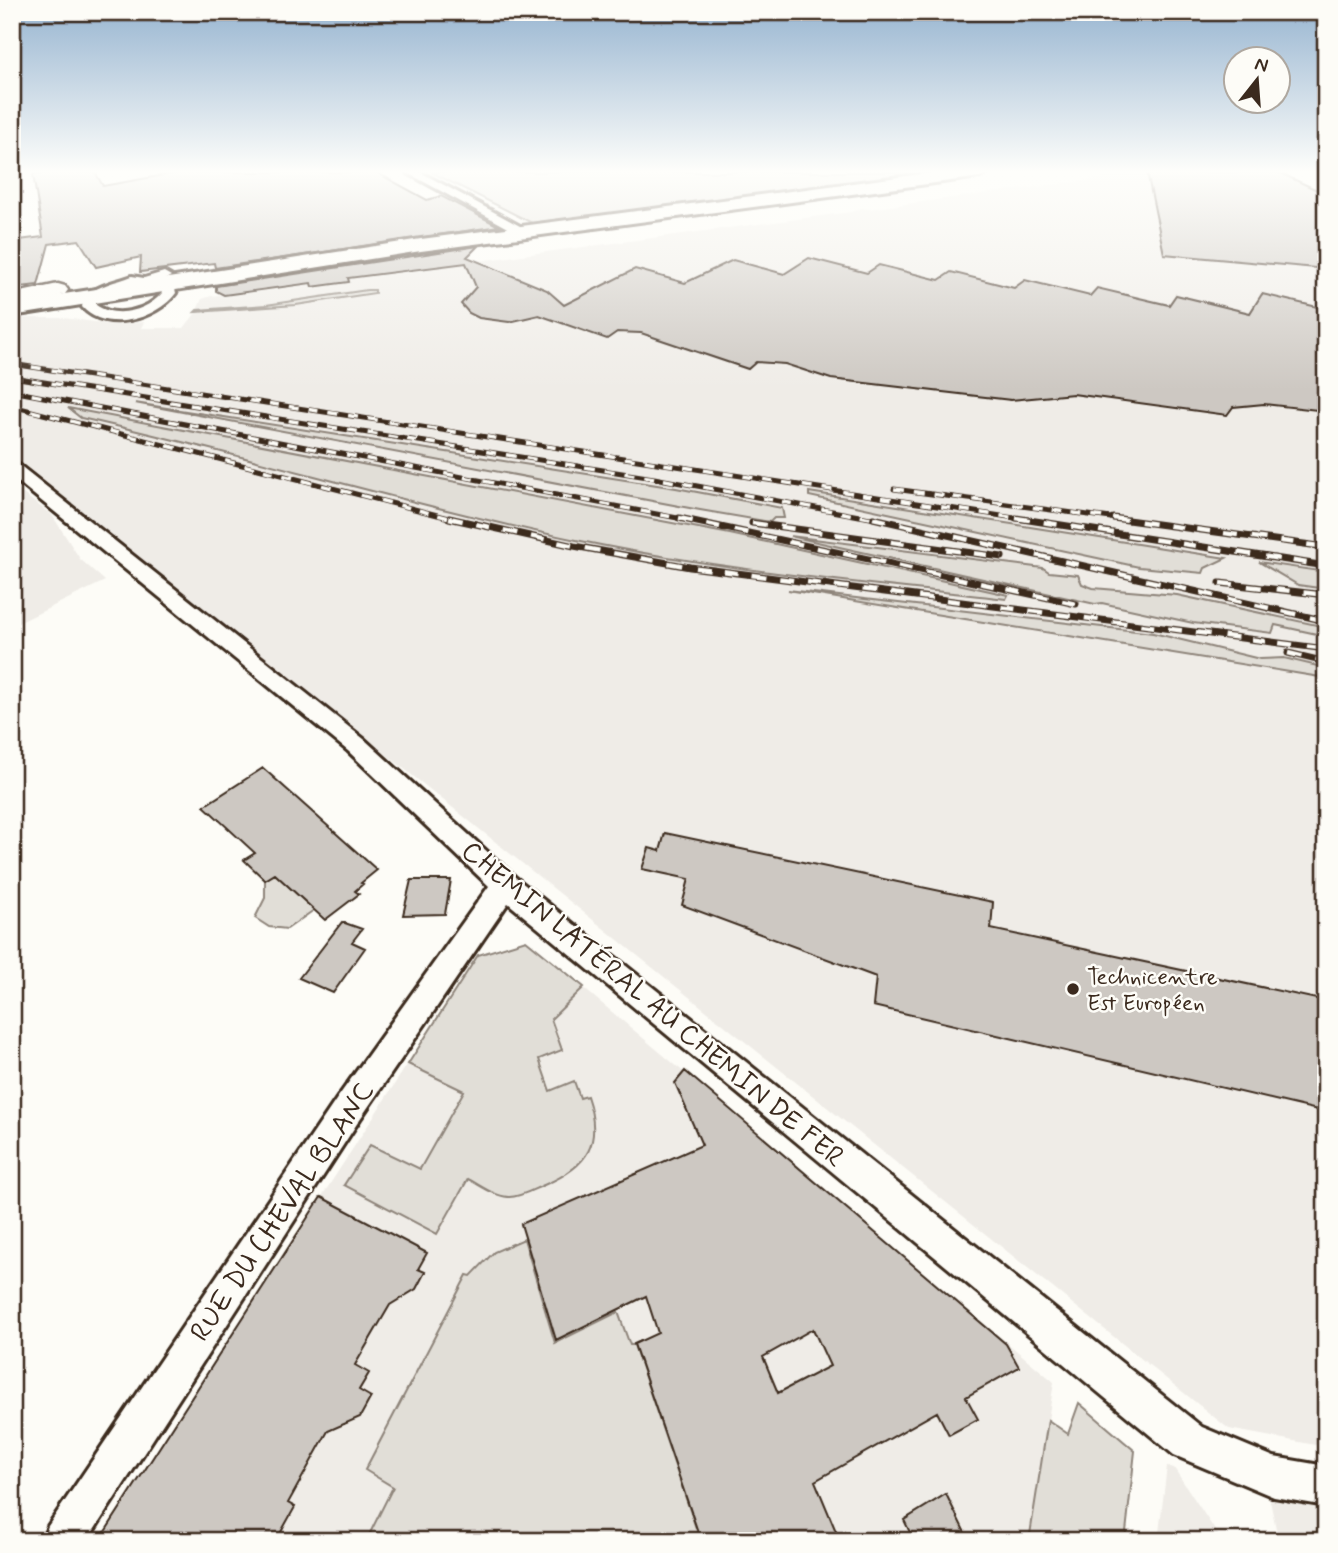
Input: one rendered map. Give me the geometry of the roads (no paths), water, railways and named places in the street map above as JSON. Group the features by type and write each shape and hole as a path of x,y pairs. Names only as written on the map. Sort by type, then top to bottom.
{"main road":[{"path":"12,298 425,244"},
{"path":"12,309 92,296 153,281"}],"street":[{"name":"CHEMIN LATÉRAL AU CHEMIN DE FER","path":"12,468 356,745 505,885 1188,1441 1274,1477 1326,1486"},
{"name":"RUE DU CHEVAL BLANC","path":"63,1541 370,1076 505,885"}],"railway":[{"path":"12,364 1028,520"},
{"path":"12,377 654,478 881,520"},
{"path":"12,391 688,520"},
{"path":"12,406 451,518"},
{"path":"894,489 1126,520"},
{"path":"451,518 574,546 690,567 1326,649"},
{"path":"451,518 457,520"},
{"path":"679,518 1076,604"},
{"path":"873,518 1326,621"},
{"path":"1016,518 1326,566"},
{"path":"1113,518 1326,547"},
{"path":"752,523 1002,557"},
{"path":"1220,583 1326,595"},
{"path":"1288,653 1326,662"}],"place":[{"name":"Technicentre Est Européen","path":"1073,989"}]}
